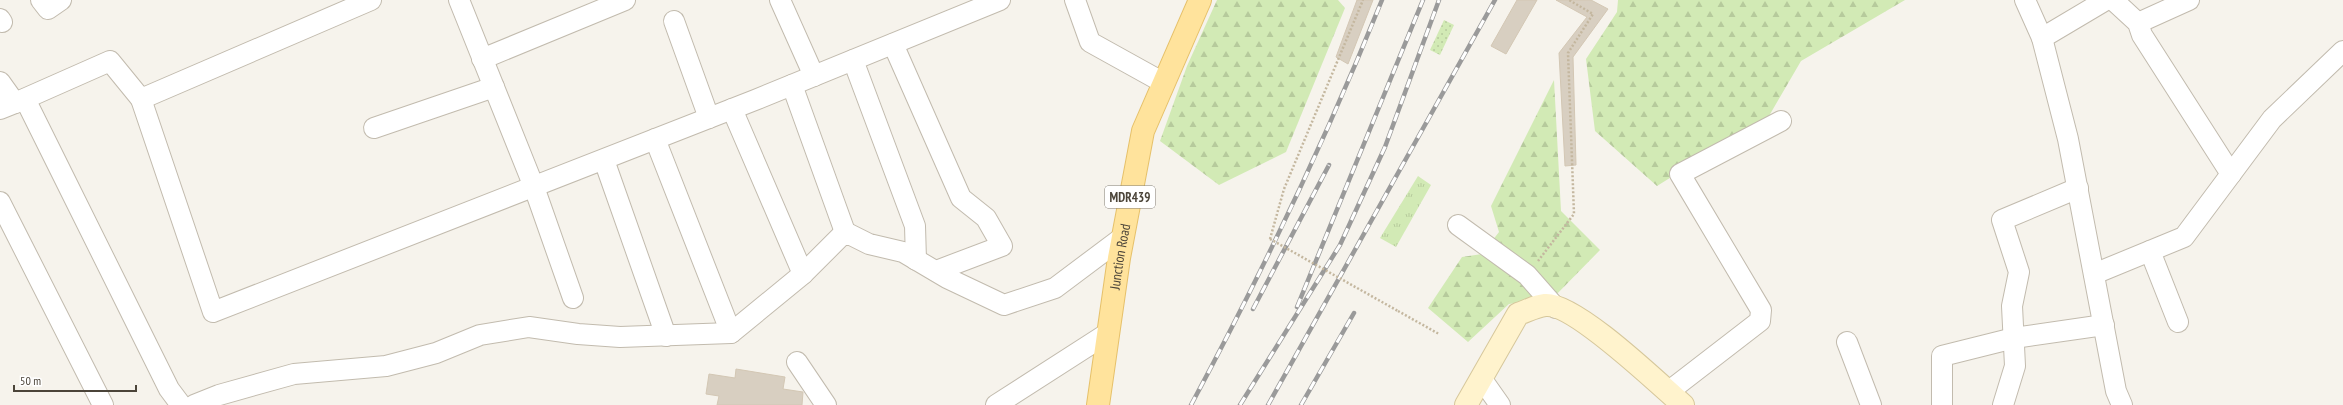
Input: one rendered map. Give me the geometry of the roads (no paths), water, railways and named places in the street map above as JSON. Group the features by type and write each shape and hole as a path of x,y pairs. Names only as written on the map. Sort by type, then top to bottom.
{"main road":[{"name":"Junction Road","path":"1098,405 1123,237 1143,131 1200,0"},
{"path":"1466,405 1518,314 1546,305 1564,310 1618,347 1675,398"}],"street":[{"path":"41,0 48,10 61,0"},
{"path":"141,99 371,0"},
{"path":"459,0 534,187 573,298"},
{"path":"482,59 625,0"},
{"path":"780,0 814,76"},
{"path":"13,104 110,61 141,99 213,312 604,160 792,85 893,44 975,5 1000,0"},
{"path":"1075,0 1090,42 1164,83"},
{"path":"2025,0 2042,38 2068,139 2104,325 2115,400"},
{"path":"2042,38 2106,0"},
{"path":"2114,0 2138,23 2142,34 2231,174"},
{"path":"2138,23 2189,0"},
{"path":"674,21 709,118"},
{"path":"893,44 961,198 986,218 1002,246 936,271"},
{"path":"2094,274 2184,237 2272,119 2343,51"},
{"path":"853,60 915,226 916,260"},
{"path":"0,82 169,389 181,405"},
{"path":"792,85 845,232 869,244 903,252 936,271 1004,305 1055,288 1123,237"},
{"path":"374,128 494,87"},
{"path":"732,109 803,274"},
{"path":"1675,398 1760,321 1761,310 1680,174 1781,121"},
{"path":"655,140 731,333"},
{"path":"604,160 666,336"},
{"path":"2003,405 2015,366 2012,306 2019,272 2002,220 2078,188"},
{"path":"0,202 103,405"},
{"path":"1458,225 1527,275 1556,308"},
{"path":"194,405 219,395 294,374 386,366 436,353 480,335 529,327 578,334 666,336 731,333 803,274 845,232"},
{"path":"2150,251 2178,322"},
{"path":"1942,405 1942,356 2014,338 2104,325"},
{"path":"996,405 1108,333"},
{"path":"1848,342 1870,405"},
{"path":"797,362 826,405"},
{"path":"1481,378 1500,405"}],"railway":[{"path":"1191,405 1243,306 1292,205 1339,103 1382,0"},
{"path":"1297,307 1423,0"},
{"path":"1240,405 1340,245 1385,147 1439,0"},
{"path":"1268,405 1495,0"},
{"path":"1253,309 1329,165"},
{"path":"1301,405 1354,313"}]}
